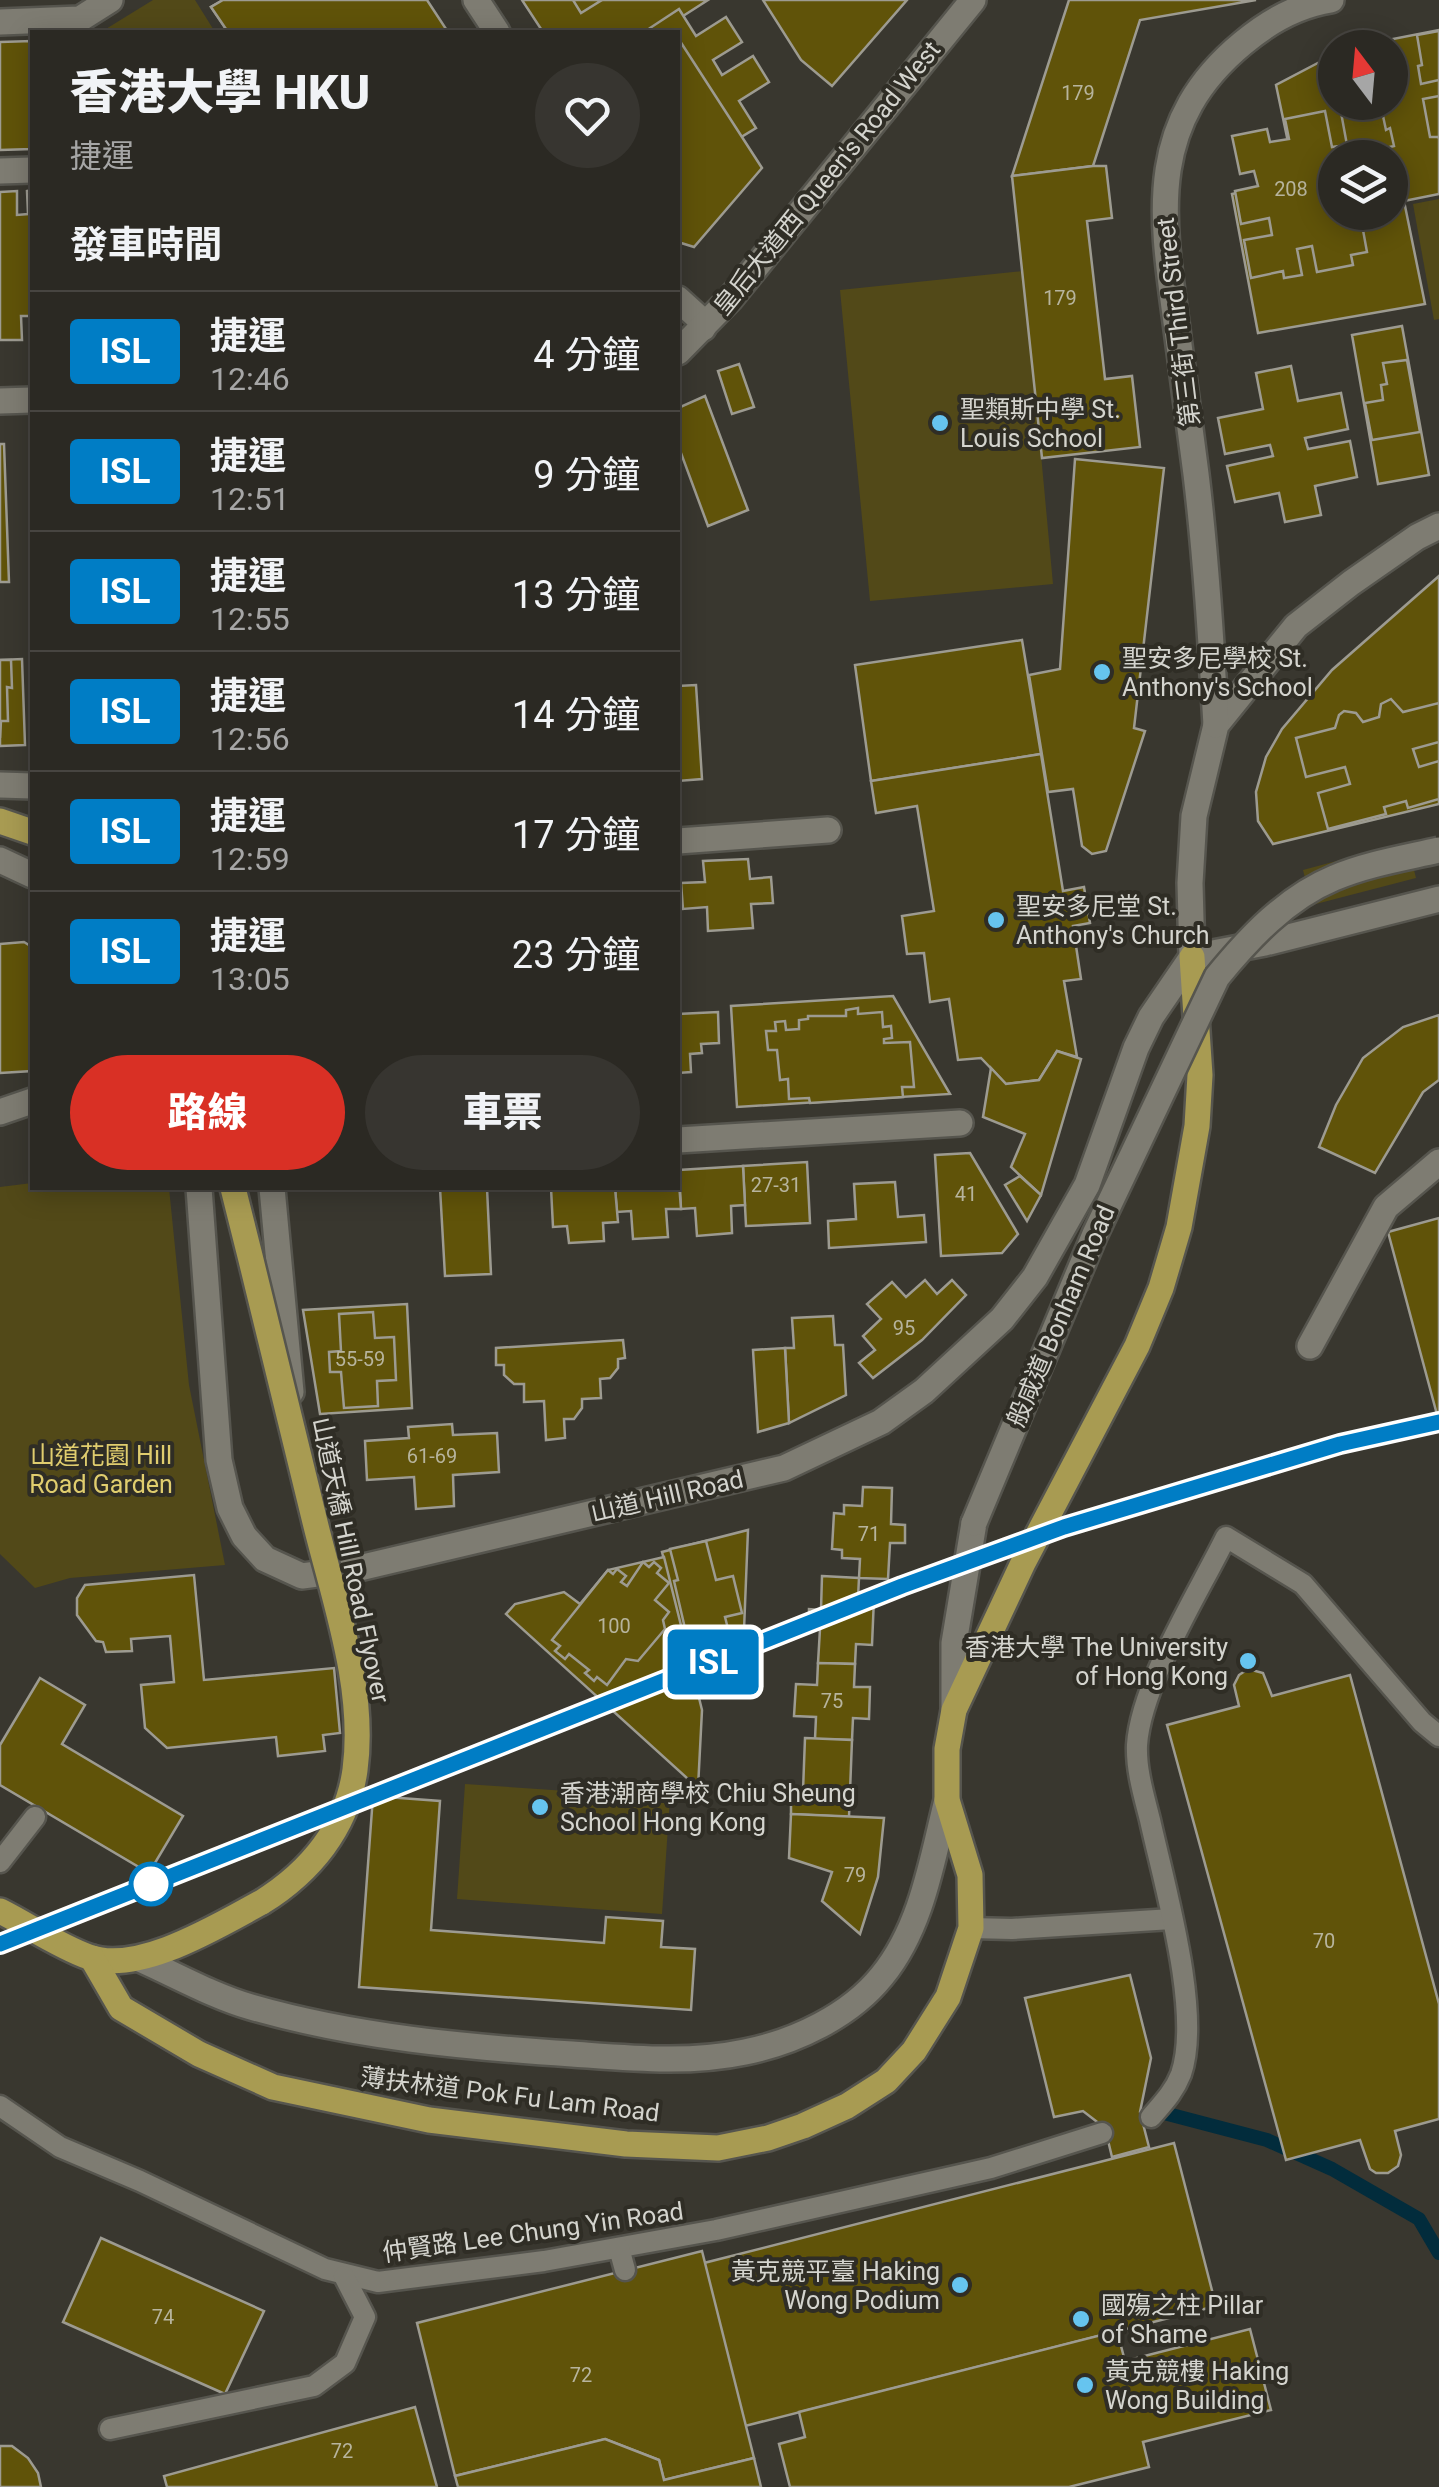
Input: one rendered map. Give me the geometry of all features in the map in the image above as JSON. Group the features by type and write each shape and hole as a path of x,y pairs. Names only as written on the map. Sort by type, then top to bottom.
{"main road":[{"path":"0,22 80,19 110,0"},
{"path":"476,0 496,30"},
{"name":"皇后大道西 Queen's Road West","path":"680,350 703,328 973,0"},
{"name":"第三街 Third Street","path":"1216,724 1206,556 1166,247 1164,191 1182,117 1205,82 1257,31 1298,9 1331,0"},
{"path":"0,171 30,170"},
{"path":"680,301 700,319 703,328"},
{"path":"0,401 30,400"},
{"name":"薄扶林道 Pok Fu Lam Road","path":"0,1911 92,1958 140,1959 247,2006 317,2023 411,2039 608,2057 700,2059 748,2052 830,2020 881,1977 900,1950 917,1912 947,1800 954,1710 1024,1564 1137,1346 1161,1288 1179,1227 1197,1126 1200,1075 1190,864 1194,816 1216,724 1296,626 1350,583 1439,526"},
{"path":"0,785 30,786"},
{"path":"0,820 30,831"},
{"path":"680,841 828,830"},
{"name":"般咸道 Bonham Road","path":"954,1710 954,1643 974,1522 1095,1234 1217,977 1243,945 1308,891 1335,877 1439,850"},
{"path":"0,860 30,874"},
{"path":"1192,956 1280,939 1439,899"},
{"name":"山道 Hill Road","path":"199,1190 219,1460 230,1508 244,1536 265,1559 302,1576 370,1565 784,1468 880,1422 924,1391 1002,1318 1036,1277 1086,1185 1151,1017 1192,956"},
{"path":"0,1112 30,1102"},
{"path":"680,1140 960,1124"},
{"path":"1310,1346 1386,1207 1439,1162"},
{"name":"山道天橋 Hill Road Flyover","path":"140,1959 197,1937 262,1902 309,1868 324,1848 349,1796 356,1745 353,1695 339,1622 233,1190"},
{"path":"272,1190 292,1395"},
{"name":"薄扶林道 Pok Fu Lam Road","path":"92,1958 122,2008 199,2054 273,2087 363,2108 626,2144 718,2148 768,2138 847,2106 886,2081 914,2052 948,1997 971,1928 970,1875 947,1800"}],"lane":[{"path":"1151,2117 1172,2094 1186,2053 1187,2007 1172,1920 1140,1781 1140,1716 1226,1538 1303,1584 1422,1722 1439,1736"},
{"path":"0,1862 34,1817"},
{"path":"971,1928 1172,1920"},
{"name":"仲賢路 Lee Chung Yin Road","path":"0,2106 60,2146 344,2276 378,2282 619,2248 726,2228 991,2168 1102,2133"},
{"path":"619,2248 625,2270"},
{"path":"110,2429 314,2386 345,2363 365,2317 344,2276"}],"green space":[{"path":"153,0 195,0 214,30 104,30"},
{"path":"1439,199 1439,319 1434,320 1413,204"},
{"path":"1024,271 1053,584 870,601 840,290"},
{"path":"1407,842 1416,878 1312,905 1303,870"},
{"name":"山道花園 Hill Road Garden","path":"30,1183 30,1190 169,1190 189,1385 225,1565 70,1578 35,1588 0,1554 0,1187"},
{"path":"465,1784 670,1798 662,1914 457,1899"}],"building":[{"path":"223,0 388,0 408,30 227,30 211,7"},
{"path":"223,0 427,0 447,30 227,30 211,7"},
{"path":"522,0 708,0 669,25 673,30 542,30"},
{"path":"573,0 602,0 581,13"},
{"path":"763,0 907,0 832,86 801,60"},
{"path":"1069,0 1256,0 1140,20 1093,166 1012,176"},
{"path":"679,9 696,36 726,17 742,42 713,60 722,75 753,56 769,82 739,101 756,128 728,145 713,122 698,132 712,156 687,172 680,160 680,30 650,28"},
{"path":"1439,30 1439,194 1408,200 1408,140 1318,140 1318,230 1408,230 1408,221 1425,304 1258,333 1232,194 1296,180 1276,85 1318,63 1318,120 1408,120 1408,36"},
{"path":"1439,31 1439,80 1421,84 1417,35"},
{"path":"30,41 30,149 0,150 0,42"},
{"path":"680,41 762,168 694,247 680,243"},
{"path":"1439,96 1439,137 1430,137 1423,99"},
{"path":"1318,112 1318,120 1327,120 1331,140 1318,140 1318,230 1363,230 1367,252 1351,255 1353,265 1317,272 1312,246 1297,249 1302,275 1284,278 1283,271 1251,278 1244,240 1272,235 1269,218 1241,224 1235,191 1258,186 1254,171 1240,174 1232,136 1267,129 1270,142 1289,139 1285,119"},
{"path":"1342,120 1384,120 1393,140 1346,140"},
{"path":"1106,166 1112,218 1087,221 1105,379 1132,376 1140,447 1042,458 1012,176"},
{"path":"30,190 30,316 21,316 22,340 0,340 0,192 17,191 17,215 28,214"},
{"path":"1402,326 1429,475 1378,484 1352,335"},
{"path":"1407,360 1420,432 1372,440 1365,403 1383,400 1381,385 1387,384 1383,363"},
{"path":"739,364 754,407 732,414 718,371"},
{"path":"1291,366 1298,401 1341,393 1348,429 1305,438 1308,449 1350,441 1357,477 1315,486 1321,515 1285,522 1279,493 1235,502 1227,466 1273,456 1270,445 1225,454 1218,418 1263,409 1256,373"},
{"path":"705,396 748,510 708,526 680,450 680,407"},
{"path":"0,444 4,444 9,582 0,582"},
{"name":"聖安多尼學校 St. Anthony's School","path":"1075,459 1164,468 1134,728 1145,731 1106,851 1092,854 1082,846 1073,789 1048,792 1029,675 1060,669"},
{"path":"1439,576 1439,804 1273,844 1258,821 1256,792 1266,757 1282,729 1332,670"},
{"path":"1022,640 1041,754 871,781 855,665"},
{"path":"22,659 25,745 0,746 0,660"},
{"path":"0,660 11,660 12,688 7,687 8,721 1,721 0,738"},
{"path":"696,685 702,779 680,781 680,686"},
{"path":"1391,699 1403,712 1439,703 1439,742 1413,749 1419,767 1439,761 1439,799 1408,808 1406,801 1384,807 1386,814 1328,829 1318,793 1350,784 1345,767 1306,777 1296,738 1335,728 1344,711 1356,713 1363,722 1379,717 1381,704"},
{"name":"聖安多尼堂 St. Anthony's Church","path":"1041,754 1063,891 1084,887 1090,923 1073,926 1081,979 1064,981 1077,1057 1057,1051 1039,1080 1006,1084 981,1058 958,1060 949,999 930,1002 924,953 907,954 902,916 934,911 917,806 876,813 871,781"},
{"path":"748,859 750,879 771,877 773,903 751,904 753,928 708,931 707,907 683,909 681,883 705,882 703,861"},
{"path":"24,942 30,946 30,1071 0,1073 0,944"},
{"path":"893,996 950,1094 737,1107 731,1006"},
{"path":"858,1008 858,1014 882,1012 883,1027 891,1026 892,1038 884,1039 884,1043 910,1042 914,1087 902,1087 903,1097 810,1103 809,1098 789,1099 788,1079 780,1080 777,1050 768,1050 766,1031 776,1031 775,1022 785,1021 786,1030 799,1029 799,1020 808,1016 846,1016 846,1010"},
{"path":"718,1012 719,1043 701,1044 702,1053 690,1054 691,1072 680,1073 680,1014"},
{"path":"1439,1015 1439,1080 1423,1092 1375,1173 1319,1147 1336,1105 1363,1058 1403,1027"},
{"path":"1057,1051 1081,1059 1041,1195 1011,1167 1025,1134 983,1117 991,1068 1006,1084 1039,1080"},
{"path":"970,1153 1018,1234 1002,1253 941,1256 935,1155"},
{"path":"807,1162 810,1223 746,1226 743,1166"},
{"path":"743,1166 745,1205 731,1206 732,1233 697,1236 695,1208 681,1209 680,1170"},
{"path":"1020,1176 1041,1195 1027,1221 1005,1185"},
{"path":"895,1182 898,1217 924,1215 926,1242 829,1248 828,1221 856,1219 854,1184"},
{"path":"440,1190 487,1190 491,1274 445,1276"},
{"path":"551,1190 615,1190 618,1222 603,1223 604,1241 569,1243 567,1226 553,1227"},
{"path":"615,1190 680,1190 681,1209 666,1209 668,1237 633,1239 631,1211 617,1212"},
{"path":"1439,1218 1439,1422 1388,1232"},
{"path":"925,1280 937,1294 952,1280 966,1295 922,1340 873,1378 859,1363 875,1350 863,1336 881,1319 867,1304 892,1282 906,1297"},
{"path":"407,1304 412,1408 320,1414 303,1310"},
{"path":"373,1312 375,1338 394,1337 396,1380 377,1381 378,1406 344,1408 341,1372 330,1372 329,1352 341,1351 339,1314"},
{"path":"833,1316 835,1345 843,1345 846,1395 789,1423 785,1348 794,1348 792,1318"},
{"path":"623,1340 625,1358 618,1359 618,1368 610,1378 600,1379 601,1398 582,1399 582,1408 574,1419 564,1419 565,1438 546,1440 544,1401 524,1402 524,1384 514,1384 504,1375 504,1365 496,1365 496,1348"},
{"path":"785,1348 789,1423 758,1432 753,1350"},
{"path":"452,1424 453,1435 497,1433 499,1472 453,1475 454,1506 416,1509 414,1477 367,1480 365,1441 409,1438 408,1427"},
{"path":"863,1487 892,1488 891,1524 905,1525 905,1543 890,1543 888,1579 859,1578 860,1559 842,1558 842,1550 832,1549 834,1513 844,1514 844,1505 862,1506"},
{"path":"748,1530 742,1680 697,1692 662,1552"},
{"path":"706,1541 716,1580 733,1576 742,1613 725,1617 735,1656 699,1666 692,1636 687,1637 670,1549"},
{"path":"664,1557 702,1710 698,1788 506,1614 515,1604 564,1592 580,1604 608,1570"},
{"path":"643,1562 649,1567 654,1562 661,1568 657,1573 669,1583 655,1600 669,1612 663,1620 665,1629 638,1661 626,1659 607,1685 597,1677 594,1681 585,1673 589,1670 569,1654 565,1659 555,1651 560,1646 552,1640 608,1570 613,1574 617,1569 626,1576 621,1582 627,1586"},
{"path":"194,1575 204,1680 334,1668 340,1733 323,1735 325,1751 278,1756 276,1737 167,1748 145,1728 141,1685 174,1682 170,1636 131,1639 132,1651 106,1652 103,1642 96,1641 77,1615 77,1598 85,1585"},
{"path":"822,1576 859,1578 858,1598 874,1598 872,1645 856,1644 855,1664 818,1663 820,1629 809,1629 809,1609 821,1610"},
{"path":"818,1663 855,1664 854,1687 870,1687 869,1719 853,1718 852,1740 815,1739 816,1717 794,1716 796,1684 817,1685"},
{"path":"1248,1669 1263,1673 1272,1696 1350,1675 1439,2004 1439,2119 1395,2131 1401,2155 1398,2166 1388,2173 1370,2169 1360,2140 1286,2160 1167,1725 1239,1706 1234,1685"},
{"path":"40,1678 85,1705 62,1744 183,1816 149,1873 0,1785 0,1745"},
{"path":"805,1738 852,1740 849,1817 791,1814 791,1791 803,1791"},
{"path":"373,1796 440,1801 431,1930 604,1943 606,1917 663,1921 661,1947 695,1949 691,2010 359,1987"},
{"path":"791,1814 884,1818 878,1877 860,1934 822,1901 832,1872 789,1858"},
{"path":"1130,1975 1151,2058 1140,2112 1149,2147 1112,2157 1105,2128 1083,2111 1054,2117 1025,1998"},
{"name":"黃克競平臺 Haking Wong Podium","path":"1174,2143 1216,2306 745,2426 704,2263"},
{"path":"101,2238 264,2311 225,2394 63,2322"},
{"path":"702,2251 754,2458 664,2480 659,2460 605,2439 455,2476 417,2323"},
{"name":"黃克競樓 Haking Wong Building","path":"1250,2329 1271,2410 1143,2442 1149,2467 1069,2487 790,2487 779,2444 805,2437 799,2412 1117,2331 1125,2361"},
{"path":"415,2407 437,2487 167,2487 164,2476"},
{"path":"605,2439 659,2460 664,2480 754,2458 761,2487 458,2487 455,2476"},
{"path":"0,2446 12,2446 28,2458 41,2487 0,2487"}],"waterway":[{"path":"1164,2113 1267,2140 1332,2169 1419,2219 1439,2253"}],"metro line":[{"name":"ISL","path":"0,1944 902,1586 1064,1527 1340,1444 1439,1422"}],"place":[{"name":"聖類斯中學 St. Louis School","path":"940,423"},
{"name":"聖安多尼學校 St. Anthony's School","path":"1102,672"},
{"name":"聖安多尼堂 St. Anthony's Church","path":"996,920"},
{"name":"香港大學 The University of Hong Kong","path":"1248,1661"},
{"name":"香港潮商學校 Chiu Sheung School Hong Kong","path":"540,1807"},
{"name":"黃克競平臺 Haking Wong Podium","path":"960,2285"},
{"name":"國殤之柱 Pillar of Shame","path":"1081,2319"},
{"name":"黃克競樓 Haking Wong Building","path":"1085,2385"}]}
